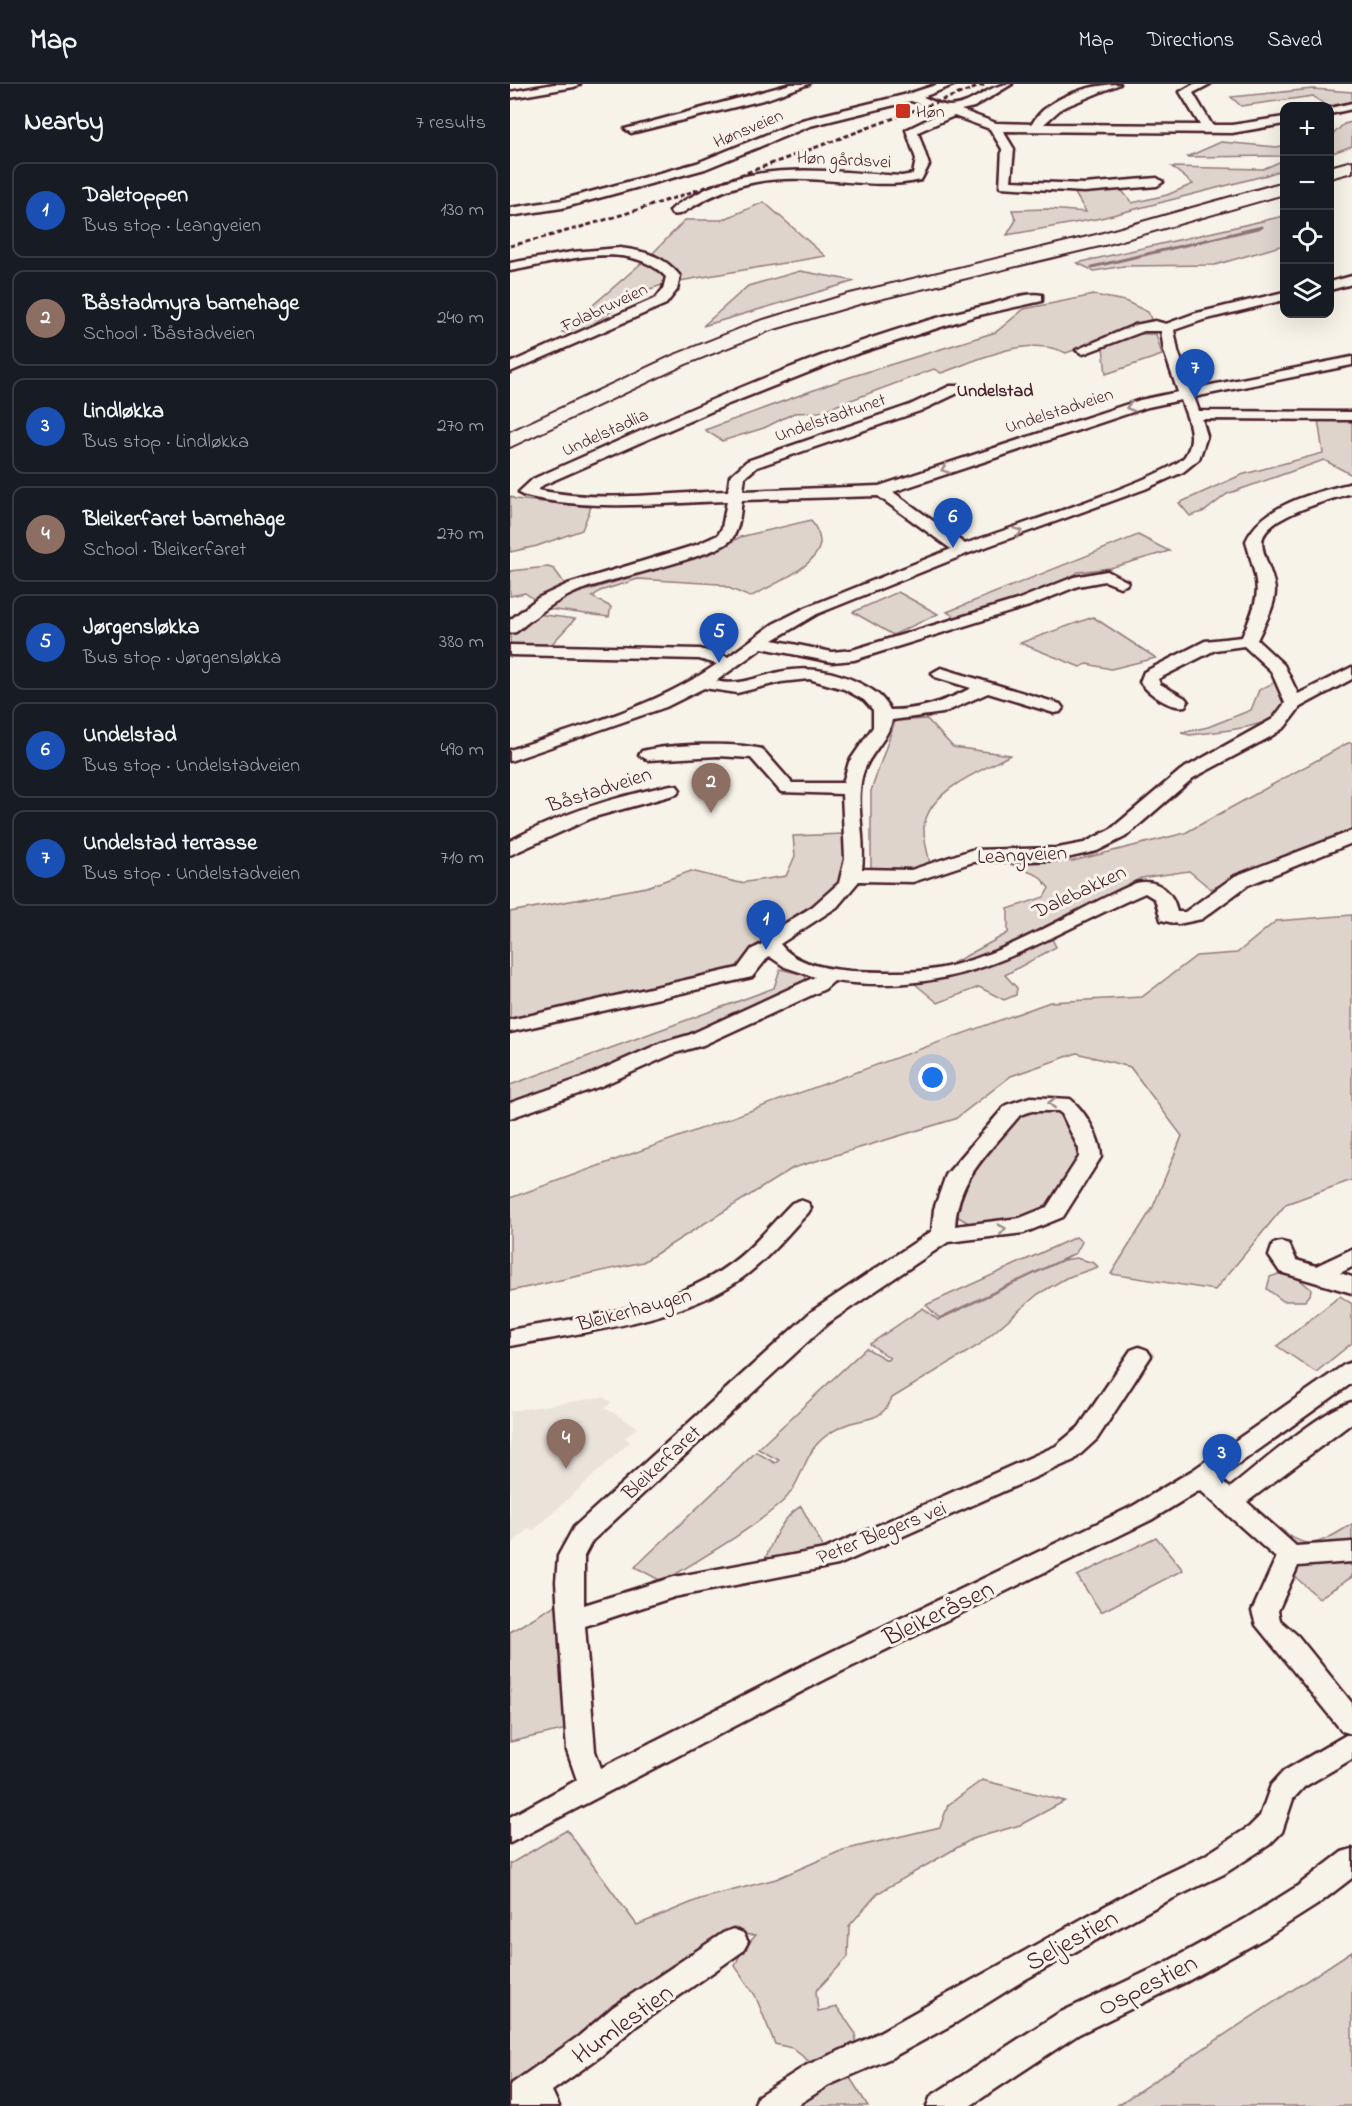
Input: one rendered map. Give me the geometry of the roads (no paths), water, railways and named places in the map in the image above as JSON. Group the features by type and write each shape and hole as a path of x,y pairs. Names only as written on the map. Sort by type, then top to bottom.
{"highway":[{"path":"1334,161 1352,156"},
{"path":"1334,171 1352,166"},
{"path":"510,427 664,354 763,316 889,280 1091,233 1280,178"},
{"path":"510,440 679,360 765,326 853,299 1101,240 1280,189"}],"street":[{"path":"510,95 574,84"},
{"path":"631,129 763,97 803,84"},
{"name":"Hønsveien","path":"510,212 562,204 691,169 806,123 912,97 950,84"},
{"path":"953,110 970,105 1006,84"},
{"path":"1035,129 1037,122 1050,109 1114,84"},
{"path":"1204,84 1186,92 1208,129"},
{"path":"912,97 953,110 995,128 1208,129 1246,128 1280,122"},
{"path":"1334,110 1352,106"},
{"name":"Høn gårdsvei","path":"676,211 723,188 766,174 912,179 920,175 922,156 912,130 953,110"},
{"path":"995,128 1008,149 1004,184 1060,189 1157,182"},
{"name":"Folabruveien","path":"510,267 570,254 618,253 646,258 664,265 673,276 673,283 661,301 510,368"},
{"path":"1334,285 1352,280"},
{"path":"1083,351 1140,328 1155,325 1167,328 1198,317 1280,297"},
{"name":"Undelstadlia","path":"881,492 607,500 554,498 527,492 538,482 773,378 953,318 1037,298"},
{"path":"510,756 660,703 704,682 779,628 811,611 963,550 1140,486 1178,469 1192,459 1198,449 1200,436 1171,351 1167,328"},
{"name":"Undelstadveien","path":"881,492 1107,414 1187,394 1352,361"},
{"name":"Undelstadtunet","path":"733,495 738,476 753,464 915,408 955,389"},
{"path":"1194,415 1352,416"},
{"path":"1248,641 1265,604 1267,590 1254,542 1255,534 1270,520 1296,507 1352,488"},
{"path":"881,492 963,550"},
{"path":"510,628 544,601 574,587 702,548 724,538 730,528 733,495"},
{"path":"761,643 832,657 854,655 1015,605 1074,582 1107,576 1120,582"},
{"path":"1179,702 1154,688 1149,682 1150,676 1212,645 1248,641 1278,669 1294,703"},
{"path":"510,650 700,654 711,655 732,663"},
{"name":"Leangveien","path":"852,875 913,876 971,856 992,853 1058,854 1090,847 1118,833 1187,774 1280,723 1294,703 1352,672"},
{"path":"941,673 1054,708"},
{"path":"510,1111 531,1101 594,1081 668,1048 696,1040 818,985 829,975 778,955 771,948 770,943 843,893 852,875 850,789 859,760 880,729 883,715 876,701 867,694 829,677 789,676 733,690 723,690 704,682"},
{"path":"883,715 921,714 940,710 986,687"},
{"path":"648,755 738,750 756,753 780,791 850,789"},
{"name":"Båstadveien","path":"510,849 531,837 595,811 631,799 671,790"},
{"name":"Dalebakken","path":"829,975 854,977 946,973 1018,946 1143,887 1156,889 1163,894 1168,916 1178,919 1188,918 1198,914 1231,886 1352,837"},
{"path":"510,1026 733,978 745,974 759,953 771,948"},
{"name":"Bleikerfaret","path":"593,1785 581,1750 568,1568 571,1556 584,1534 820,1317 944,1235 992,1231 1024,1225 1055,1212 1090,1157 1090,1149 1071,1110 1063,1104 1050,1102 1030,1104 1013,1110 954,1180 945,1209 944,1235"},
{"name":"Bleikerhaugen","path":"510,1338 635,1314 693,1295 738,1270 800,1209"},
{"path":"1281,1250 1280,1256 1288,1266 1352,1285"},
{"path":"1321,1274 1352,1257"},
{"name":"Peter Blegers vei","path":"571,1620 674,1587 829,1558 1065,1453 1088,1433 1139,1356"},
{"name":"Bleikeråsen","path":"510,1831 593,1785 815,1672 1142,1513 1202,1477 1352,1371"},
{"path":"1229,1502 1312,1438 1352,1411"},
{"path":"1202,1477 1291,1556 1352,1552"},
{"path":"1291,1556 1279,1575 1265,1611 1269,1625 1289,1644 1350,1735"},
{"name":"Seljestien","path":"769,2106 818,2075 880,2048 1151,1895 1214,1865 1259,1836 1272,1823 1281,1793 1294,1779 1350,1735"},
{"name":"Ospestien","path":"942,2106 1006,2066 1030,2045 1151,1985 1246,1932 1332,1878 1352,1861"},
{"name":"Humlestien","path":"529,2099 624,2017 733,1942"}],"waterway":[{"path":"1092,267 1262,227"}],"railway":[{"path":"510,246 571,230 691,192 986,84"}],"place":[{"name":"Høn","path":"903,111"},
{"name":"Undelstad terrasse","path":"1195,399"},
{"name":"Undelstad","path":"953,548"},
{"name":"Jørgensløkka","path":"719,663"},
{"name":"Båstadmyra barnehage","path":"711,813"},
{"name":"Daletoppen","path":"766,950"},
{"name":"Bleikerfaret barnehage","path":"566,1469"},
{"name":"Lindløkka","path":"1222,1484"}],"district":[{"name":"Undelstad","path":"995,390"}]}
